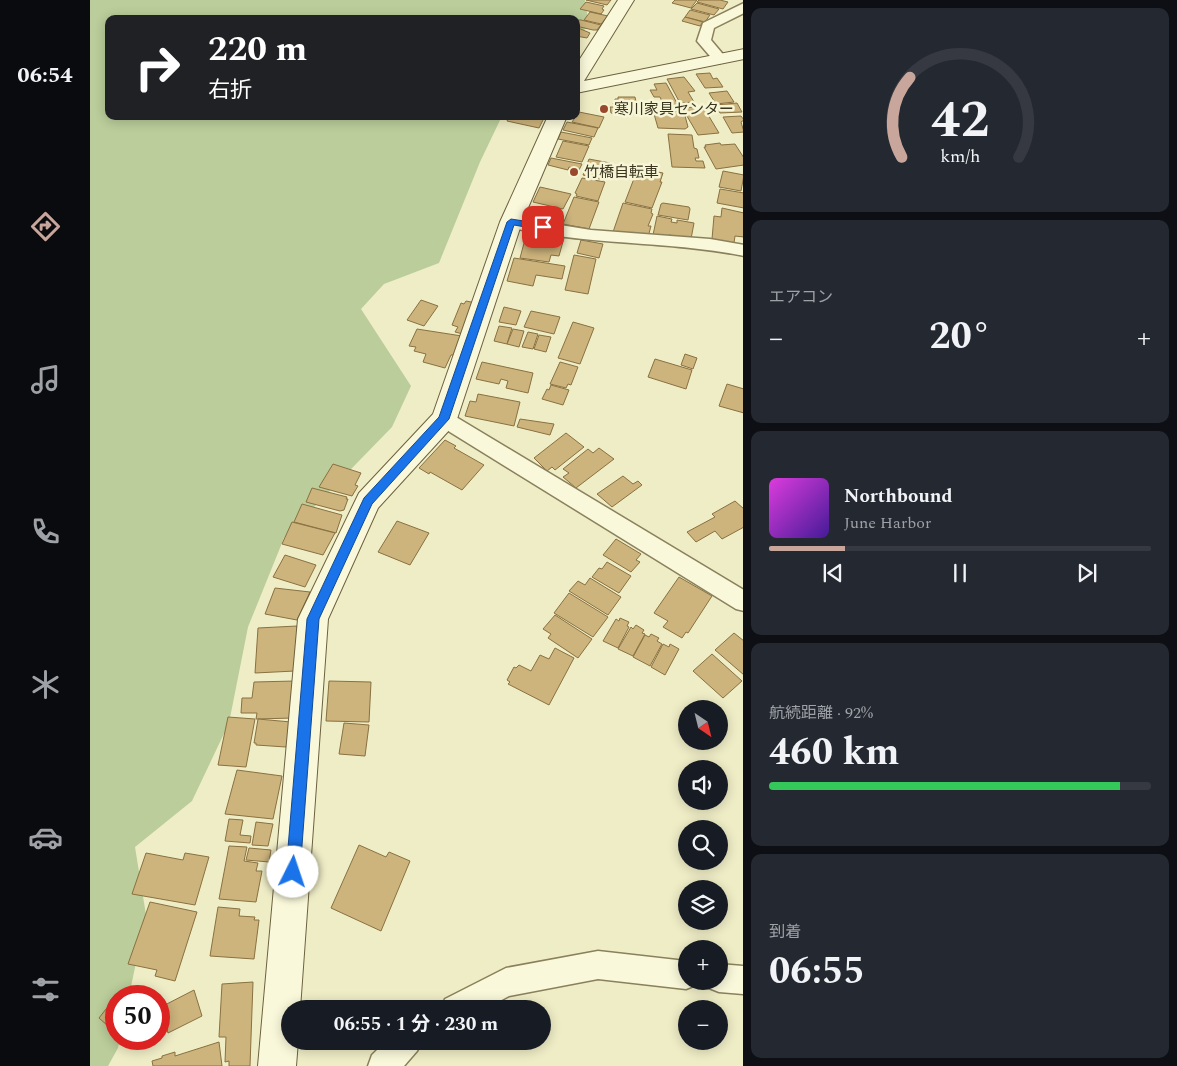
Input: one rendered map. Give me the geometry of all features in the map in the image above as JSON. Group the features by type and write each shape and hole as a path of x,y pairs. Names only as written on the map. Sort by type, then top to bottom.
{"main road":[{"path":"580,74 626,0"},
{"path":"580,87 743,54"},
{"path":"277,1066 313,619 368,501 444,419 511,222 556,120"}],"street":[{"path":"720,59 704,41 708,26 743,7"},
{"path":"511,222 591,235 710,244 743,251"},
{"path":"444,419 743,602"},
{"path":"472,1000 506,982 598,965 678,973"},
{"path":"728,979 743,980"},
{"path":"382,1066 398,1050"}],"green space":[{"path":"90,0 585,0 589,26 580,33 580,15 105,15 105,120 500,120 480,162 439,263 384,284 361,309 411,386 392,427 284,538 248,627 229,723 192,801 135,847 146,915 131,985 105,985 105,1050 117,1050 108,1066 90,1066"}],"building":[{"path":"586,0 611,0 607,5"},
{"path":"675,0 697,0 691,8 672,3"},
{"path":"699,0 728,2 723,9 697,2"},
{"path":"586,2 604,6 602,9 604,10 601,14 580,9"},
{"path":"697,3 719,9 714,15 691,9"},
{"path":"690,10 710,15 705,22 685,17"},
{"path":"590,12 608,16 601,24 584,20"},
{"path":"685,17 703,22 700,26 682,21"},
{"path":"580,20 601,25 597,30 580,27"},
{"path":"580,29 590,33 587,38 580,37"},
{"path":"710,73 713,79 717,78 723,87 705,88 696,74"},
{"path":"684,77 695,91 688,92 694,102 680,103 667,79"},
{"path":"666,83 678,105 664,106 660,97 654,97 650,90 657,90 654,84"},
{"path":"727,91 734,102 716,104 709,93"},
{"path":"618,97 635,97 639,115 611,113 610,107 614,107 613,103 615,103 615,99 618,99"},
{"path":"737,103 742,112 720,113 715,105"},
{"path":"694,107 695,109 704,108 719,133 698,135 684,111 686,111 684,108"},
{"path":"658,110 684,112 688,127 685,129 658,128 654,114 658,114"},
{"path":"580,112 604,117 599,128 572,122 573,120 580,120"},
{"path":"741,116 743,119 741,122 743,132 732,133 723,117"},
{"path":"507,120 543,120 539,128"},
{"path":"567,122 598,128 594,137 563,130"},
{"path":"561,132 592,138 589,145 558,139"},
{"path":"668,134 692,135 694,148 697,149 699,158 695,158 696,161 703,161 705,168 672,167"},
{"path":"563,141 589,146 582,162 556,157"},
{"path":"735,144 743,156 743,165 716,169 704,147 706,147 705,145"},
{"path":"551,158 582,164 579,170 569,167 568,170 548,165"},
{"path":"589,159 610,163 604,180 583,175"},
{"path":"638,168 663,173 660,182 662,182 652,208 625,202"},
{"path":"723,171 743,175 741,191 719,187"},
{"path":"582,178 605,182 598,201 576,196 577,194 575,193"},
{"path":"540,187 571,194 563,209 533,202"},
{"path":"720,189 743,193 743,208 717,203"},
{"path":"574,197 599,202 589,229 563,224"},
{"path":"623,203 652,209 651,213 653,214 648,226 651,226 648,237 613,232"},
{"path":"663,203 689,207 688,220 658,215"},
{"path":"722,208 743,213 743,237 735,236 734,243 712,239 714,216 721,217"},
{"path":"657,216 672,219 671,222 677,223 677,220 694,223 691,239 669,235 668,238 653,235"},
{"path":"527,232 564,238 559,256 551,255 549,262 520,258"},
{"path":"581,240 603,244 599,258 577,253"},
{"path":"574,255 596,259 588,294 565,290"},
{"path":"514,258 565,266 562,279 536,275 533,286 507,281"},
{"path":"421,300 438,306 424,326 407,320"},
{"path":"466,301 476,303 463,334 455,332 458,327 452,325 461,303 464,304"},
{"path":"504,307 521,311 516,325 499,322"},
{"path":"531,311 560,317 554,334 524,327"},
{"path":"573,322 594,328 580,364 558,358"},
{"path":"499,326 512,328 507,344 494,341"},
{"path":"417,329 462,336 454,355 451,355 445,368 423,362 426,354 414,351 416,347 409,346"},
{"path":"513,329 524,331 519,347 507,344"},
{"path":"528,332 538,334 533,349 522,347"},
{"path":"539,335 551,337 546,352 534,349"},
{"path":"685,354 697,358 693,369 681,365"},
{"path":"655,359 692,370 686,389 648,377"},
{"path":"482,362 533,373 528,393 506,388 508,381 501,379 499,384 476,379"},
{"path":"560,362 578,367 571,385 568,384 566,388 550,384"},
{"path":"727,384 743,389 743,413 719,406"},
{"path":"551,385 569,390 563,405 542,399"},
{"path":"478,394 520,402 514,426 465,416 470,401 476,402"},
{"path":"520,419 554,424 550,435 517,427"},
{"path":"566,433 584,447 555,470 552,467 547,471 534,458"},
{"path":"445,440 456,446 454,448 484,465 462,490 419,468"},
{"path":"599,448 614,459 576,488 563,477 569,473 563,469 588,449 593,453"},
{"path":"333,464 361,473 355,485 358,486 352,496 319,487"},
{"path":"623,476 633,484 638,481 642,485 612,507 597,494"},
{"path":"312,488 347,497 344,510 340,511 306,502"},
{"path":"735,501 743,508 743,528 722,539 715,531 696,542 687,532 715,517 712,514"},
{"path":"302,504 342,515 336,533 294,522"},
{"path":"397,521 429,533 410,565 378,552"},
{"path":"292,522 335,533 323,555 282,544"},
{"path":"616,539 641,554 636,560 640,562 631,572 603,555"},
{"path":"285,555 316,565 305,587 273,577"},
{"path":"607,562 631,576 619,593 592,577"},
{"path":"679,577 712,596 688,633 686,632 682,638 663,627 668,621 654,613"},
{"path":"590,578 621,597 608,615 569,591 578,581 585,585"},
{"path":"275,588 310,592 297,620 265,614"},
{"path":"569,593 608,617 593,637 554,613"},
{"path":"555,615 592,639 578,658 548,638 551,634 543,629"},
{"path":"620,618 629,622 627,626 629,627 618,648 603,641 616,619 619,621"},
{"path":"636,625 644,630 642,633 645,634 633,656 618,649 631,627 633,629"},
{"path":"297,626 295,671 255,673 258,628"},
{"path":"734,633 743,640 743,674 715,650"},
{"path":"651,634 659,638 657,641 662,644 650,666 633,657 645,635 649,637"},
{"path":"663,644 669,647 670,644 679,649 665,675 651,667"},
{"path":"555,648 574,658 549,705 508,684 510,682 507,680 514,667 516,668 519,665 531,671 540,655 549,659"},
{"path":"712,654 742,681 723,698 693,671"},
{"path":"295,681 293,718 256,719 257,713 241,713 242,698 252,698 254,682"},
{"path":"329,681 371,682 369,722 326,721"},
{"path":"228,717 255,719 246,767 218,765"},
{"path":"258,719 291,722 286,747 256,745 254,743"},
{"path":"344,723 369,725 365,756 339,754"},
{"path":"237,770 282,776 273,819 225,814"},
{"path":"229,819 243,820 240,835 251,836 250,843 225,841"},
{"path":"256,822 273,824 268,846 252,845"},
{"path":"359,845 386,857 389,852 410,861 381,931 331,908"},
{"path":"229,846 247,847 244,861 258,863 256,871 262,871 256,902 219,899"},
{"path":"249,848 271,850 269,862 246,860"},
{"path":"146,853 183,860 185,853 209,857 195,905 132,894"},
{"path":"150,902 197,912 175,981 155,976 157,970 128,964"},
{"path":"218,907 240,909 239,916 255,917 254,920 259,920 254,959 210,956"},
{"path":"253,982 250,1066 229,1066 229,1061 225,1062 226,1037 219,1037 222,984"},
{"path":"194,990 202,1016 170,1032 170,1002"},
{"path":"105,1010 105,1023 99,1018"},
{"path":"219,1042 222,1066 153,1066 152,1061 162,1058 162,1056 175,1052 175,1056"}],"place":[{"name":"寒川家具センター","path":"604,109"},
{"name":"竹橋自転車","path":"574,172"}],"route":[{"path":"293,872 313,619 368,501 444,419 511,222 543,227"}]}
